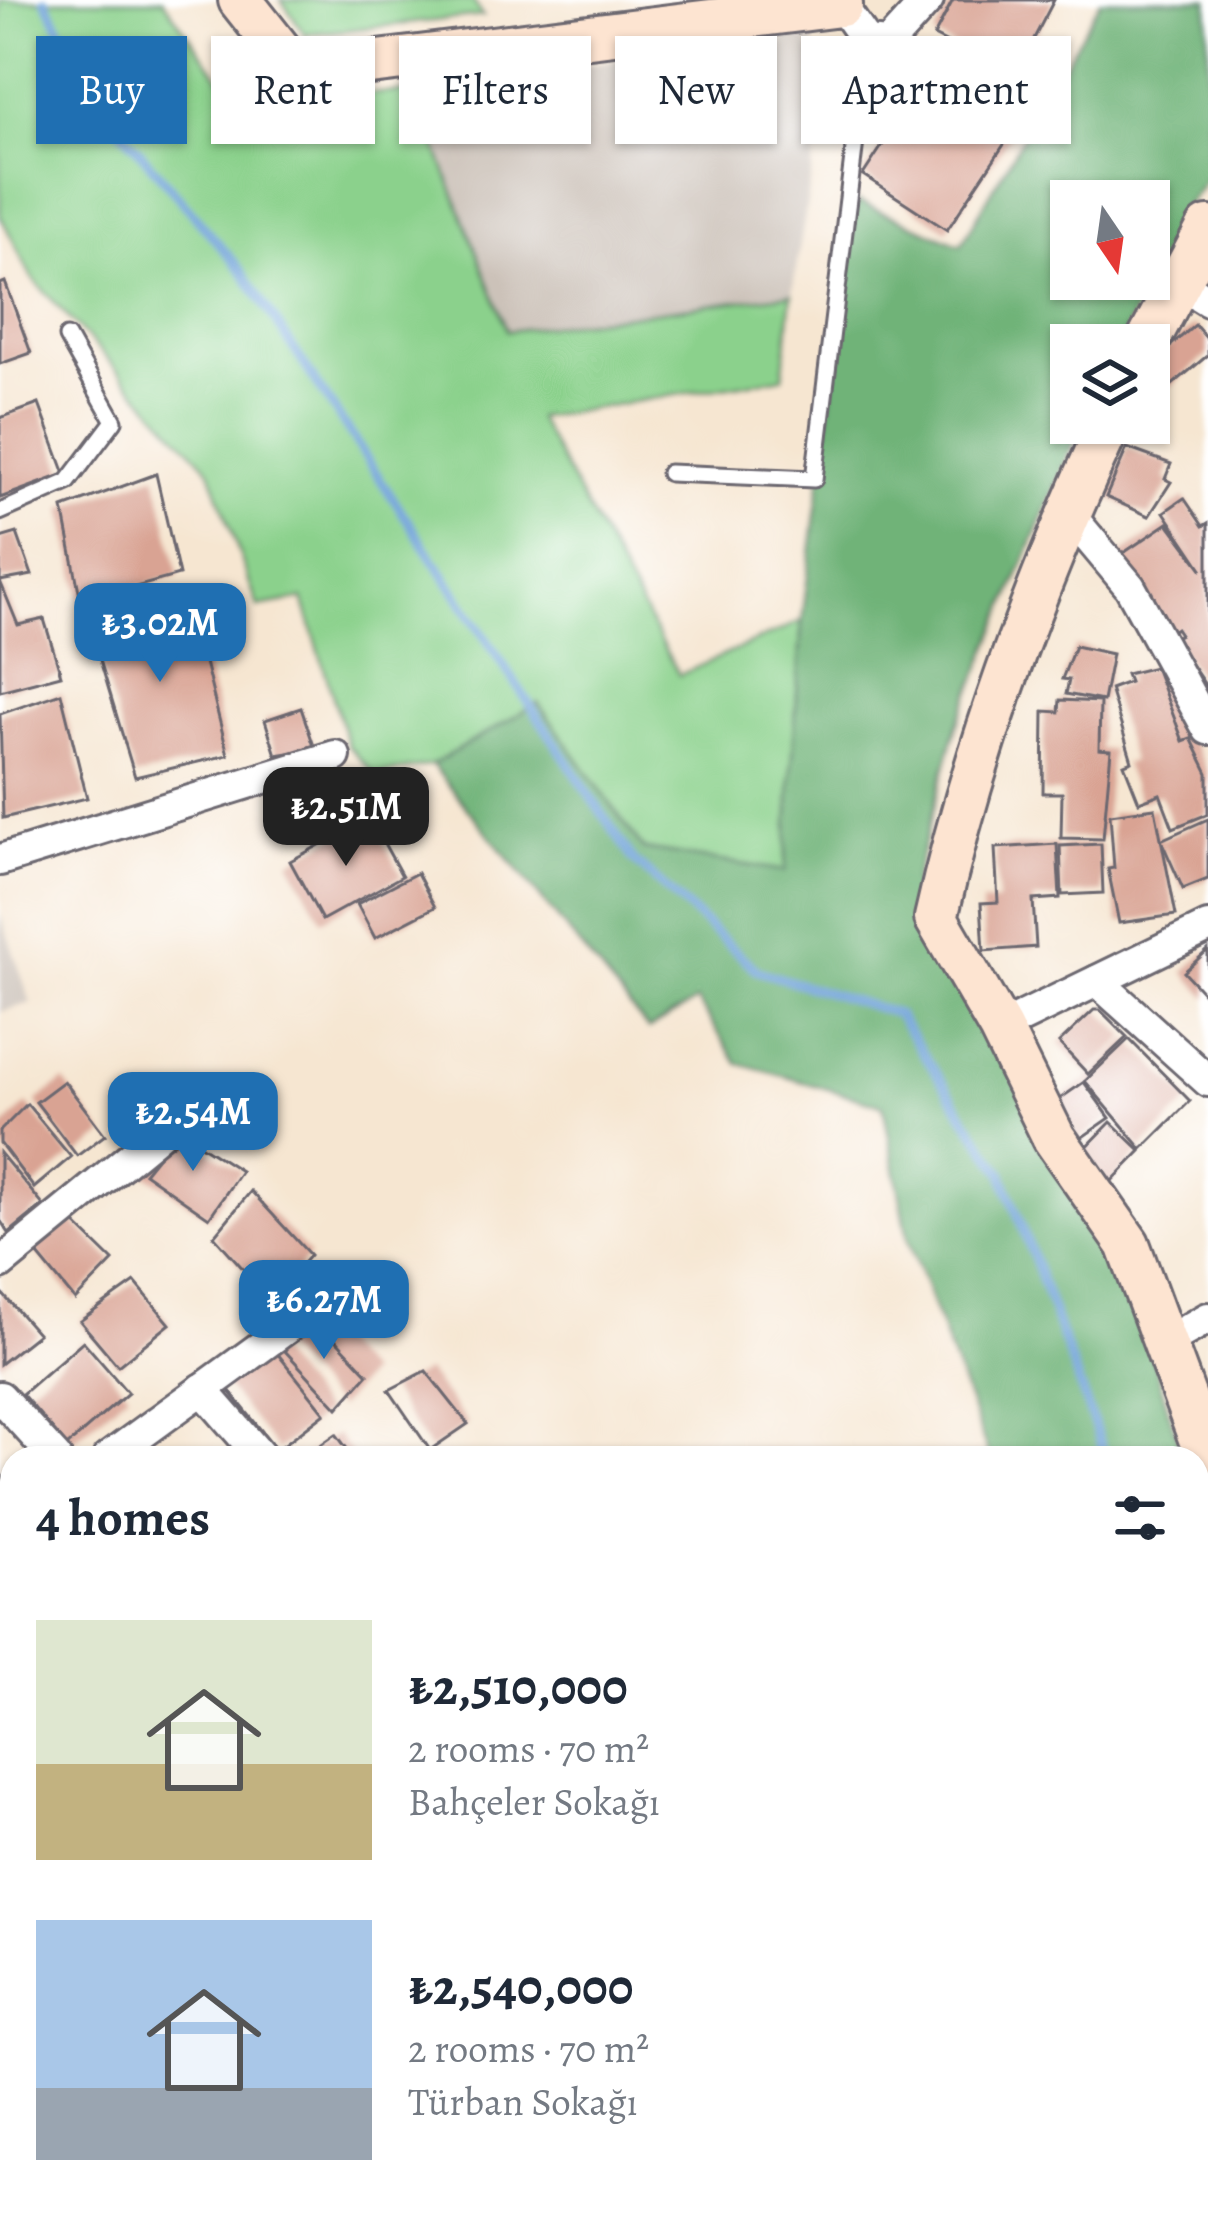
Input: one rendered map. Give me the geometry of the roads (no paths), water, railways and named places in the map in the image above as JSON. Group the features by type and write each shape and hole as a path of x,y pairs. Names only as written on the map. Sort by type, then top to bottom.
{"street":[{"path":"240,0 297,72 840,3 863,36"},
{"path":"895,36 928,0"},
{"path":"1164,324 1192,291 1208,228"},
{"path":"1100,444 1068,513 987,728 936,918 1000,1028 1054,1138 1128,1244 1168,1341 1201,1446"},
{"path":"1068,513 1130,587 1208,729"},
{"path":"0,860 335,756"},
{"path":"1000,1028 1208,927"},
{"path":"1097,982 1208,1081"},
{"path":"0,1264 183,1114"},
{"path":"124,1446 343,1287"},
{"path":"1168,1341 1208,1318"},
{"path":"202,1389 252,1446"},
{"path":"0,1396 45,1446"}],"lane":[{"path":"669,473 814,479 855,144"},
{"path":"0,512 68,482 114,421 67,337"}],"waterway":[{"path":"45,0 104,110 242,271 633,860 758,971 897,1014 1002,1172 1102,1446"}]}
